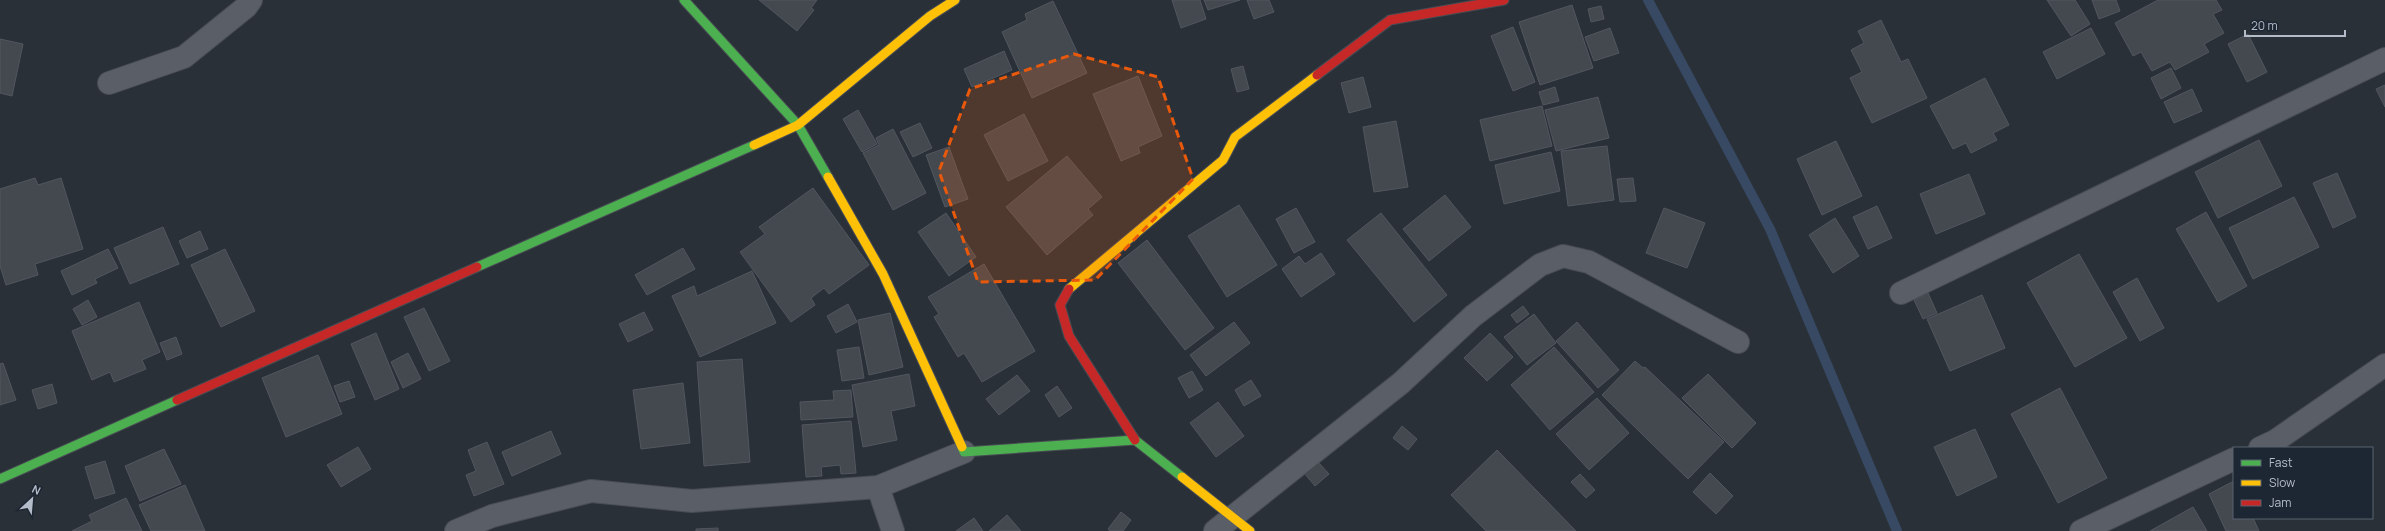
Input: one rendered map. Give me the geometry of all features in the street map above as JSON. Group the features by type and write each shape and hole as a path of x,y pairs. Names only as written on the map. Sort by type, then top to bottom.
{"street":[{"path":"109,83 184,57 246,7 250,0"},
{"path":"684,0 798,125 883,274 964,452"},
{"path":"0,479 798,125 930,16 956,0"},
{"path":"1250,531 1223,524 1135,440 1069,336 1060,305 1072,286 1223,160 1235,137 1390,20 1504,0"},
{"path":"1901,293 2385,59"},
{"path":"1223,524 1401,383 1473,316 1540,264 1563,256 1589,262 1738,342"},
{"path":"2262,447 2275,441 2385,365"},
{"path":"456,531 492,516 591,491 692,501 878,487 964,452 1135,440"},
{"path":"2081,531 2233,459"},
{"path":"878,487 893,531"}],"highlighted area":[{"path":"1074,54 1158,77 1193,179 1095,280 978,282 939,171 970,89"}],"building":[{"path":"759,0 817,0 811,8 814,10 797,31"},
{"path":"1172,0 1200,0 1206,19 1181,28"},
{"path":"1204,0 1240,0 1208,10"},
{"path":"1247,0 1269,0 1274,12 1254,19"},
{"path":"2047,0 2075,0 2090,24 2071,36"},
{"path":"2092,0 2116,0 2120,11 2099,19"},
{"path":"2158,0 2216,0 2222,10 2213,14 2224,33 2204,44 2209,52 2175,70 2170,62 2152,71 2141,52 2133,56 2115,23"},
{"path":"1053,1 1087,73 1032,98 1002,32 1027,20 1025,14"},
{"path":"1572,5 1593,68 1540,85 1519,22"},
{"path":"1601,6 1604,19 1591,22 1588,9"},
{"path":"1881,20 1901,62 1908,59 1927,98 1872,123 1850,78 1862,72 1851,50 1864,43 1858,31"},
{"path":"1513,27 1535,82 1513,91 1491,36"},
{"path":"1610,28 1619,53 1594,61 1585,37"},
{"path":"2091,28 2105,54 2057,79 2043,52"},
{"path":"2248,34 2267,72 2247,82 2228,44"},
{"path":"0,39 23,44 12,96 0,93"},
{"path":"1004,51 1012,70 972,87 964,69"},
{"path":"1243,66 1249,89 1237,92 1231,69"},
{"path":"2171,68 2181,88 2161,99 2151,78"},
{"path":"1138,76 1162,136 1138,147 1140,153 1121,161 1093,94"},
{"path":"1363,77 1371,107 1349,113 1341,83"},
{"path":"1985,78 2009,125 1993,133 1997,140 1971,153 1966,143 1953,149 1930,106"},
{"path":"2385,85 2385,107 2376,89"},
{"path":"1555,87 1559,101 1543,105 1539,92"},
{"path":"2192,89 2202,111 2174,123 2164,102"},
{"path":"1598,97 1609,138 1556,151 1545,110"},
{"path":"1542,106 1552,146 1490,161 1480,120"},
{"path":"858,110 877,144 862,152 843,119"},
{"path":"1024,114 1048,161 1008,181 984,135"},
{"path":"1396,121 1408,187 1374,192 1363,127"},
{"path":"920,123 932,148 913,157 900,132"},
{"path":"893,129 926,193 893,210 863,153 879,145 876,138"},
{"path":"2259,140 2282,186 2218,218 2195,172"},
{"path":"1836,141 1862,196 1822,215 1797,159"},
{"path":"1607,146 1614,200 1568,206 1561,151"},
{"path":"949,147 968,199 945,207 926,155"},
{"path":"1551,152 1560,191 1504,204 1495,165"},
{"path":"1067,156 1102,197 1088,209 1093,215 1047,255 1006,207"},
{"path":"2337,173 2356,217 2333,228 2313,183"},
{"path":"1969,174 1985,214 1936,234 1920,194"},
{"path":"35,178 38,185 61,178 83,249 35,264 38,275 6,285 0,266 0,189"},
{"path":"1633,178 1636,201 1620,202 1617,179"},
{"path":"813,188 869,265 829,294 824,288 811,298 815,305 791,322 740,252 765,234 759,227"},
{"path":"1445,195 1471,227 1429,261 1403,229"},
{"path":"2294,197 2319,247 2253,279 2229,228"},
{"path":"1239,205 1277,265 1227,297 1188,236"},
{"path":"1877,206 1892,238 1868,249 1853,217"},
{"path":"1296,208 1315,242 1294,253 1276,219"},
{"path":"1664,208 1705,223 1687,268 1646,253"},
{"path":"2206,212 2247,286 2218,302 2176,229"},
{"path":"946,213 976,257 949,276 918,232"},
{"path":"1381,213 1447,295 1414,322 1347,240"},
{"path":"1835,218 1859,256 1833,273 1809,235"},
{"path":"163,227 179,264 130,284 114,248"},
{"path":"200,231 208,249 187,258 179,241"},
{"path":"1147,240 1214,328 1185,350 1118,263"},
{"path":"683,248 695,269 647,295 635,275"},
{"path":"108,249 118,268 95,279 97,283 72,295 61,271"},
{"path":"225,249 255,311 221,327 191,265"},
{"path":"1321,253 1335,274 1301,297 1282,269 1299,256 1305,264"},
{"path":"2079,254 2127,338 2075,367 2027,283"},
{"path":"984,264 1035,351 982,382 964,353 958,357 934,317 939,314 928,297"},
{"path":"752,271 776,323 700,357 672,296 694,286 697,296"},
{"path":"2137,278 2164,328 2140,341 2113,292"},
{"path":"1928,293 1937,313 1923,319 1914,300"},
{"path":"1982,295 2005,348 1950,371 1927,319"},
{"path":"88,300 97,317 82,325 73,309"},
{"path":"139,302 160,352 142,360 146,369 114,382 110,372 92,380 72,331"},
{"path":"848,304 857,322 836,333 827,316"},
{"path":"1523,306 1529,314 1517,323 1511,315"},
{"path":"424,308 450,361 429,371 404,317"},
{"path":"644,312 653,330 628,342 619,324"},
{"path":"890,313 903,367 869,375 858,320"},
{"path":"1534,314 1556,343 1527,365 1504,337"},
{"path":"1234,322 1250,343 1206,376 1190,355"},
{"path":"1577,322 1619,370 1598,388 1556,341"},
{"path":"376,333 399,389 375,400 351,344"},
{"path":"1490,333 1513,357 1487,381 1464,358"},
{"path":"176,337 182,354 167,360 160,343"},
{"path":"859,347 864,378 842,381 837,350"},
{"path":"1554,347 1594,392 1550,430 1511,385"},
{"path":"408,353 421,379 403,388 391,362"},
{"path":"318,355 342,414 286,437 262,378"},
{"path":"742,359 750,462 704,466 697,362"},
{"path":"1635,361 1643,368 1645,367 1724,442 1688,479 1602,395"},
{"path":"3,363 16,400 0,405 0,364"},
{"path":"1192,371 1203,390 1189,398 1178,378"},
{"path":"909,374 915,406 891,411 897,440 863,447 852,385"},
{"path":"1708,374 1756,423 1732,448 1682,398"},
{"path":"1017,375 1030,391 999,415 986,399"},
{"path":"1251,380 1261,396 1244,406 1235,390"},
{"path":"349,381 355,397 340,402 334,386"},
{"path":"683,383 690,443 641,449 633,390"},
{"path":"52,384 57,403 38,409 32,390"},
{"path":"1057,386 1072,408 1059,417 1045,395"},
{"path":"2060,388 2107,478 2058,503 2011,414"},
{"path":"851,390 853,417 801,420 800,402 834,400 833,391"},
{"path":"1597,398 1629,433 1589,470 1556,434"},
{"path":"1218,402 1244,436 1216,457 1190,423"},
{"path":"851,421 856,473 841,474 840,465 821,467 822,476 806,477 802,425"},
{"path":"1402,426 1417,439 1408,450 1393,438"},
{"path":"1975,429 1997,477 1957,496 1934,447"},
{"path":"551,431 561,454 512,476 502,452"},
{"path":"487,442 504,484 474,496 466,475 476,471 468,450"},
{"path":"358,447 371,469 341,487 327,465"},
{"path":"164,449 181,484 140,501 125,466"},
{"path":"1497,450 1576,531 1486,531 1451,495"},
{"path":"105,461 115,493 95,499 85,467"},
{"path":"1318,462 1329,474 1315,486 1305,474"},
{"path":"1710,473 1733,496 1716,514 1693,492"},
{"path":"1580,474 1595,490 1586,498 1571,482"},
{"path":"2233,482 2233,519 2253,519 2259,531 2226,531 2209,494"},
{"path":"185,485 205,531 151,531 139,505"},
{"path":"126,498 142,531 72,531 92,521 89,515"},
{"path":"2193,507 2207,531 2150,531"},
{"path":"1121,512 1131,520 1123,531 1110,531 1108,529"},
{"path":"1007,515 1021,531 989,531"},
{"path":"974,518 983,531 956,531"},
{"path":"718,528 718,531 696,531 696,529"}],"waterway":[{"path":"1648,0 1770,229 1897,531"}],"traffic: fast":[{"path":"684,0 798,125 828,177"},
{"path":"477,267 754,145"},
{"path":"0,479 177,400"},
{"path":"962,447 964,452 1135,440 1182,477"}],"traffic: slow":[{"path":"754,145 798,125 930,16 955,0"},
{"path":"1069,289 1223,160 1235,137 1317,75"},
{"path":"828,177 883,274 962,447"},
{"path":"1182,477 1250,531"}],"traffic: jam":[{"path":"1317,75 1390,20 1504,0"},
{"path":"177,400 477,267"},
{"path":"1069,289 1060,305 1069,336 1135,440"}]}
